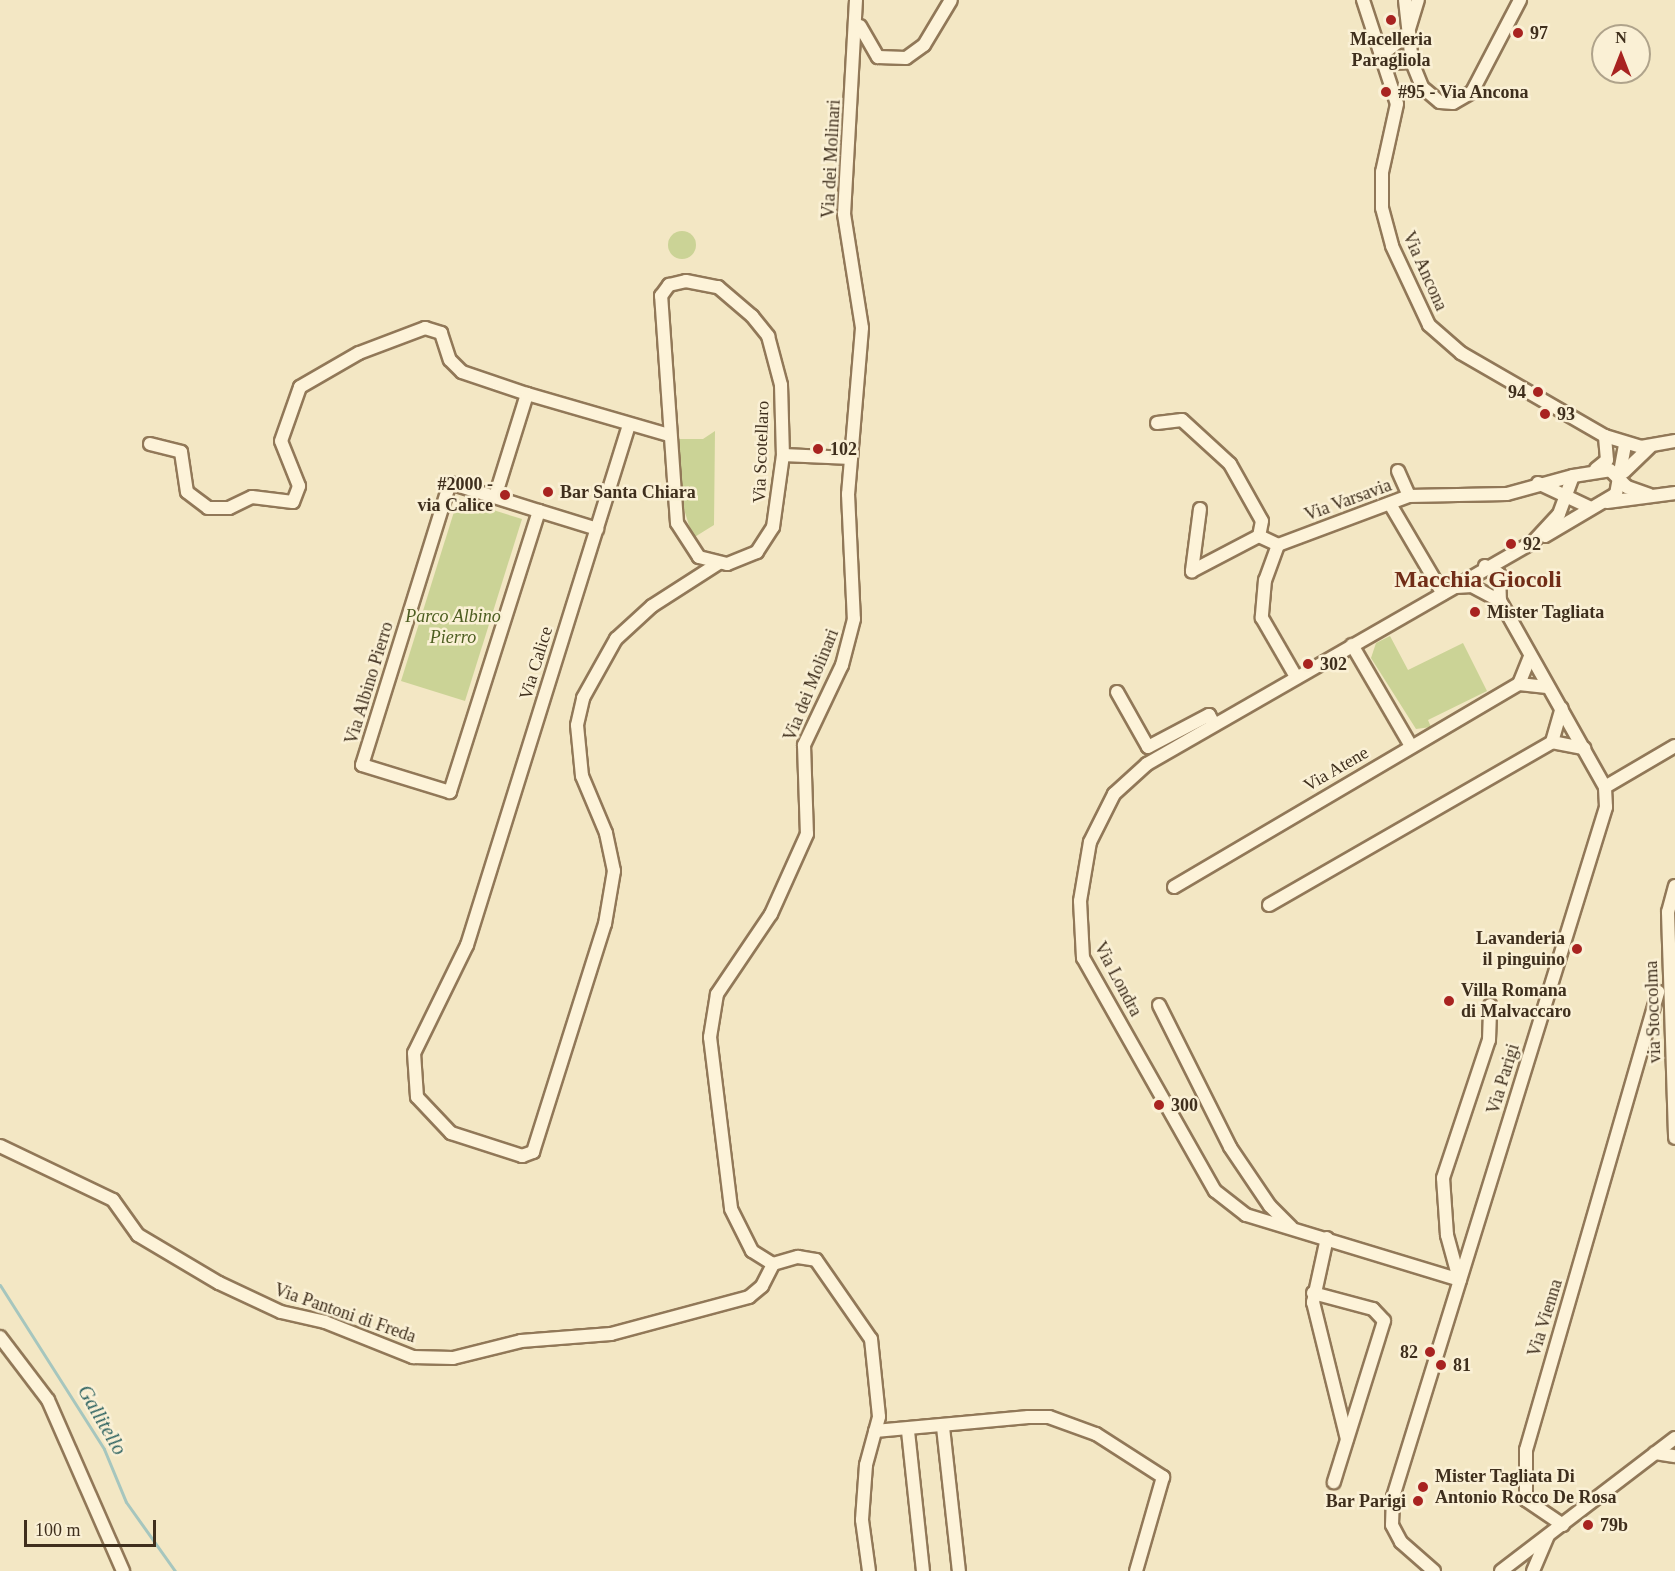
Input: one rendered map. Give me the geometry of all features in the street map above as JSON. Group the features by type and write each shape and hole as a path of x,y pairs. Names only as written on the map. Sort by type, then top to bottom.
{"street":[{"name":"Via dei Molinari","path":"773,1264 752,1251 731,1209 717,1120 712,1012 723,983 771,914 807,834 804,745 842,665 854,619 851,458 862,328 844,214 858,22 856,0"},
{"path":"858,22 878,57 906,58 924,45 951,0"},
{"path":"1363,0 1373,38 1386,60"},
{"path":"1405,0 1412,62 1431,97 1453,103 1464,99 1483,75 1520,0"},
{"path":"1386,60 1395,42 1409,33 1419,0"},
{"path":"1373,38 1395,42"},
{"path":"1386,60 1412,46"},
{"path":"1386,60 1412,62"},
{"name":"Via Ancona","path":"1386,60 1397,116 1382,172 1382,208 1392,246 1424,318 1437,336 1461,353 1624,445 1650,447 1675,441"},
{"name":"Via Scotellaro","path":"704,282 737,300 768,336 781,385 783,455 777,513 766,541 749,558 719,563 699,557 681,533 669,435 661,296 669,285 704,282"},
{"path":"150,444 181,452 187,492 208,508 228,508 252,497 292,502 299,486 281,441 300,387 359,352 425,328 441,333 450,360 462,372 527,394 669,435"},
{"path":"495,497 527,394"},
{"path":"1156,423 1182,420 1230,464 1262,521 1260,536"},
{"name":"Via Calice","path":"629,425 459,966 419,1036 413,1084 425,1112 442,1128 527,1156 537,1141 605,924 614,871 606,833 582,776 577,725 583,698 616,639 652,606 719,563"},
{"path":"1605,436 1607,460"},
{"path":"1596,469 1624,445"},
{"path":"1603,502 1616,494 1623,476 1624,445"},
{"path":"1623,476 1650,447"},
{"path":"783,455 851,458"},
{"path":"1537,483 1596,469 1610,470 1623,476 1650,495"},
{"path":"1398,471 1409,496"},
{"path":"1533,542 1566,498 1573,476"},
{"name":"Via Albino Pierro","path":"450,483 495,497 539,511 450,792 362,765 450,483"},
{"path":"1537,483 1562,490 1566,498 1588,507"},
{"name":"Via Varsavia","path":"1278,545 1409,496 1507,494 1537,483"},
{"path":"1498,579 1485,566 1533,542 1588,507 1603,502 1675,493"},
{"path":"1390,504 1448,591 1480,588 1498,579"},
{"path":"1200,509 1192,571 1260,536"},
{"path":"539,511 597,529"},
{"path":"1260,536 1278,545 1265,579 1262,618 1296,677"},
{"path":"1509,553 1498,579 1500,601 1605,786 1675,746"},
{"name":"Via Londra","path":"1460,1280 1245,1215 1215,1191 1079,943 1084,872 1104,807 1147,764 1448,591 1485,566"},
{"path":"1480,588 1500,601"},
{"path":"1352,645 1411,746"},
{"path":"1530,657 1519,684 1547,687"},
{"name":"Via Atene","path":"1174,887 1519,684"},
{"path":"1117,692 1148,747 1209,715 1214,724"},
{"path":"1552,742 1562,708"},
{"path":"1269,905 1552,742 1584,748"},
{"name":"Via Parigi","path":"1434,1571 1401,1542 1391,1509 1606,807 1605,786"},
{"name":"via Stoccolma","path":"1675,886 1668,912 1675,1138"},
{"name":"Via Vienna","path":"1563,1525 1526,1500 1526,1450 1658,992"},
{"path":"1159,1005 1230,1147 1270,1206 1294,1230"},
{"path":"1460,1280 1447,1234 1443,1178 1489,1040 1490,1005"},
{"name":"Via Pantoni di Freda","path":"0,1146 106,1195 138,1235 219,1283 281,1312 325,1322 412,1357 453,1358 521,1341 611,1334 749,1297 762,1286 773,1264"},
{"path":"1326,1238 1313,1293 1347,1440"},
{"path":"773,1264 798,1257 816,1260 862,1319 877,1358 875,1431 866,1465 862,1520 869,1571"},
{"path":"1313,1293 1373,1309 1384,1321 1334,1482"},
{"path":"0,1337 48,1400 123,1571"},
{"path":"875,1431 908,1431 1049,1417 1134,1455 1163,1477 1136,1571"},
{"path":"943,1427 959,1571"},
{"path":"908,1431 923,1571"},
{"path":"1501,1571 1675,1438"},
{"path":"1655,1453 1675,1456"},
{"path":"1520,1557 1532,1571 1548,1536"},
{"path":"1517,1571 1520,1557"}],"green space":[{"path":"682,231 692,235 696,245 692,255 682,259 672,255 668,245 672,235"},
{"path":"715,431 714,525 693,538 683,506 678,439 703,439"},
{"name":"Parco Albino Pierro","path":"458,499 522,519 465,701 401,681"},
{"path":"1390,636 1408,670 1463,643 1487,691 1428,720 1431,727 1416,729 1371,658 1376,643"}],"waterway":[{"name":"Gallitello","path":"0,1285 104,1449 126,1502 175,1571"}],"place":[{"name":"Macelleria Paragliola","path":"1391,20"},
{"name":"97","path":"1518,33"},
{"name":"#95 - Via Ancona","path":"1386,92"},
{"name":"94","path":"1538,392"},
{"name":"93","path":"1545,414"},
{"name":"102","path":"818,449"},
{"name":"Bar Santa Chiara","path":"548,492"},
{"name":"#2000 - via Calice","path":"505,495"},
{"name":"92","path":"1511,544"},
{"name":"Mister Tagliata","path":"1475,612"},
{"name":"302","path":"1308,664"},
{"name":"Lavanderia il pinguino","path":"1577,949"},
{"name":"Villa Romana di Malvaccaro","path":"1449,1001"},
{"name":"300","path":"1159,1105"},
{"name":"82","path":"1430,1352"},
{"name":"81","path":"1441,1365"},
{"name":"Mister Tagliata Di Antonio Rocco De Rosa","path":"1423,1487"},
{"name":"Bar Parigi","path":"1418,1501"},
{"name":"79b","path":"1588,1525"}],"district":[{"name":"Macchia Giocoli","path":"1478,580"}]}
